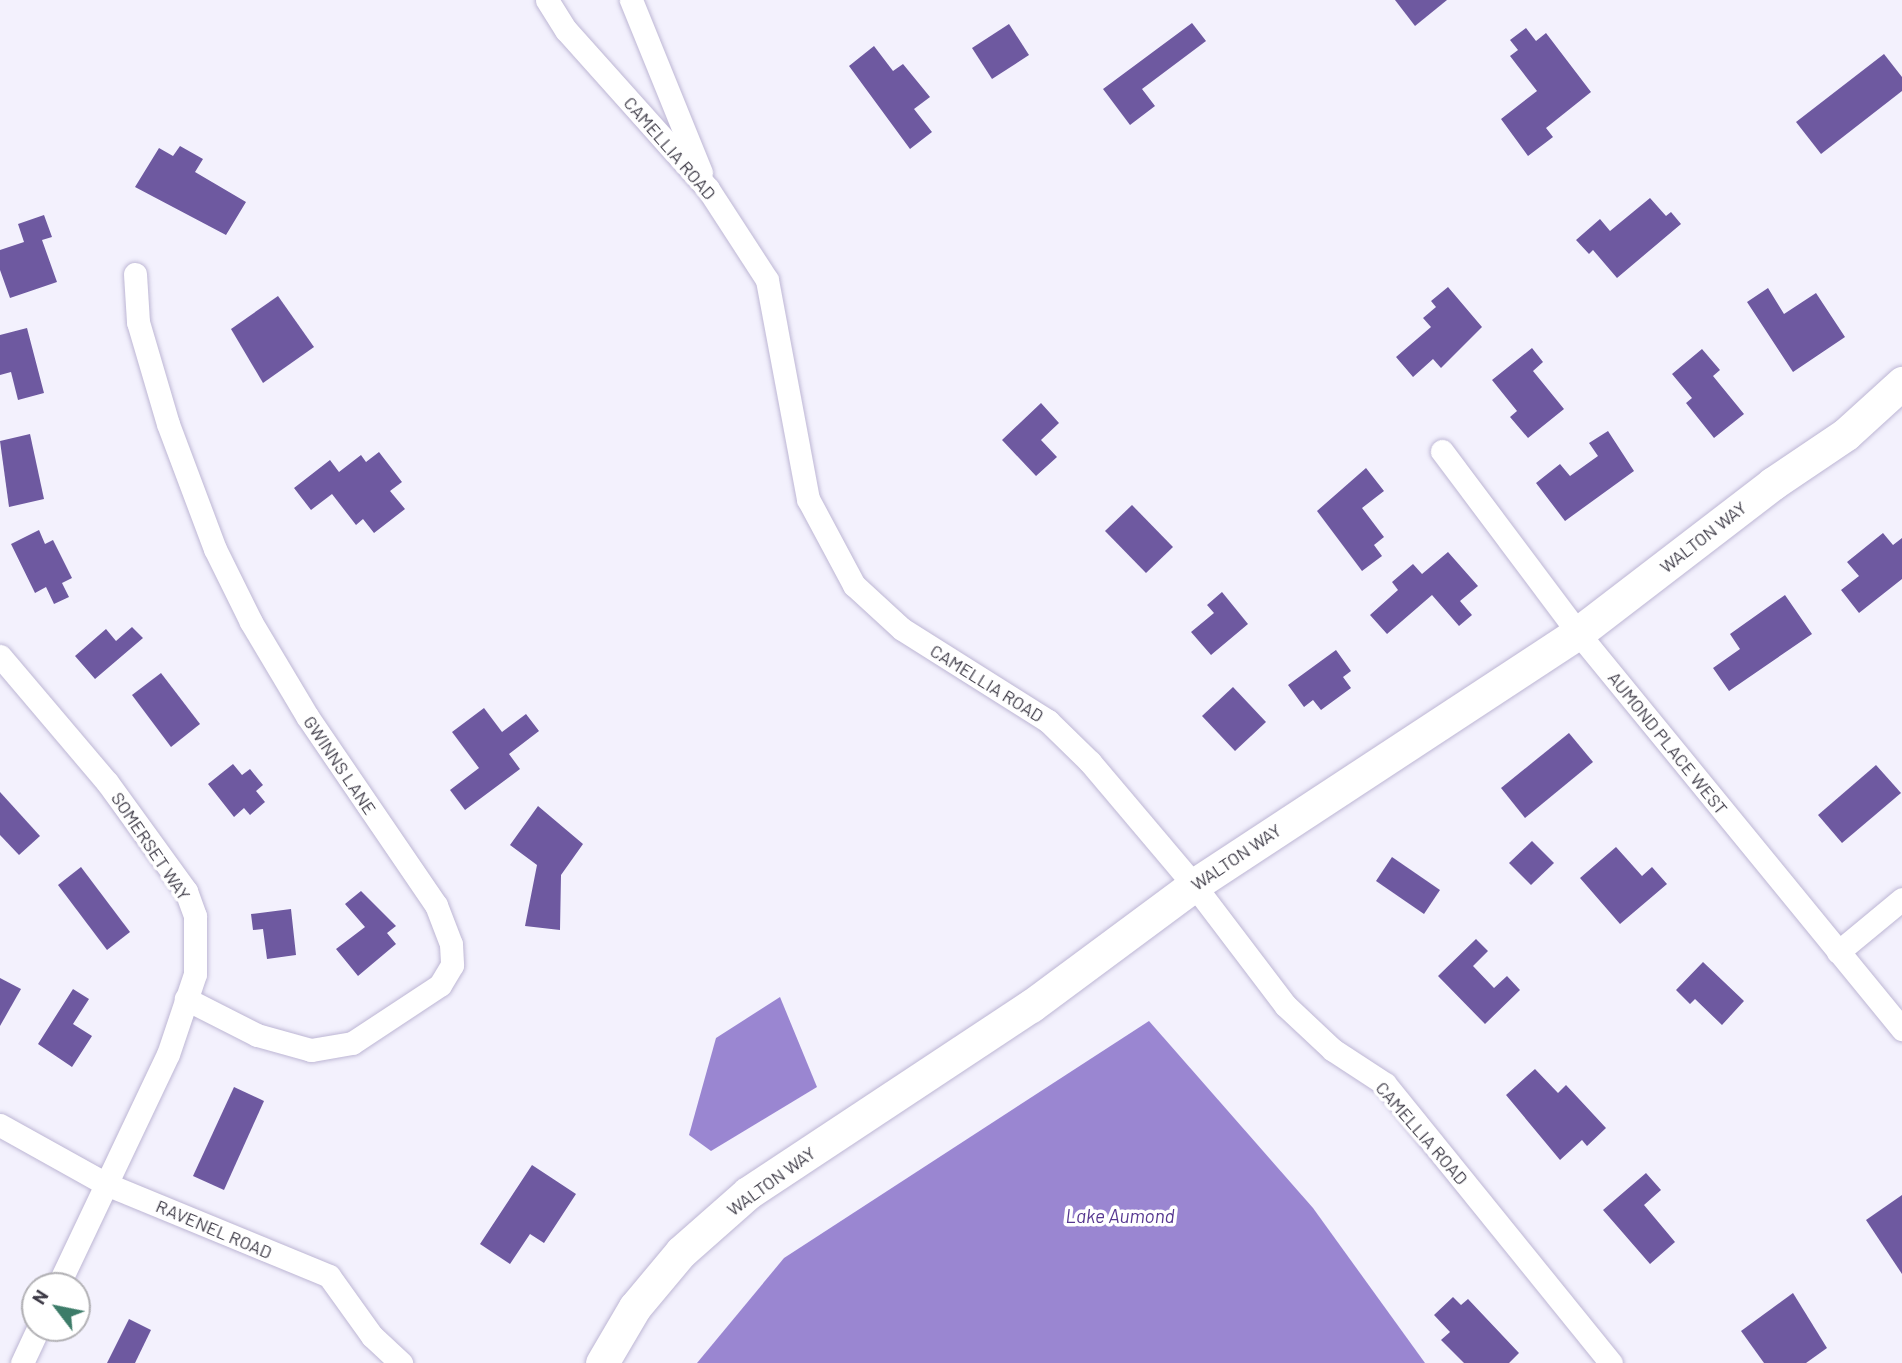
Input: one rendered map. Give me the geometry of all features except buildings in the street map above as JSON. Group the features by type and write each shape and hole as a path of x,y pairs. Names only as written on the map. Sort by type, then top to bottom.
{"main road":[{"name":"WALTON WAY","path":"602,1363 635,1307 681,1252 748,1193 1031,1006 1194,885 1578,633 1772,484 1846,434 1902,383"}],"street":[{"name":"CAMELLIA ROAD","path":"547,0 566,30 708,189 767,280 808,499 854,585 902,629 1048,721 1090,762 1194,885 1285,1006 1334,1050 1385,1084 1611,1363"},
{"path":"631,0 708,189"},
{"name":"GWINNS LANE","path":"135,274 138,322 168,424 215,549 251,622 307,716 436,905 451,944 452,965 440,985 352,1043 311,1050 257,1035 186,999"},
{"name":"AUMOND PLACE WEST","path":"1442,451 1578,633 1902,1029"},
{"name":"SOMERSET WAY","path":"0,656 107,782 186,891 195,916 195,974 168,1055 65,1272"},
{"path":"1838,952 1902,899"},
{"name":"RAVENEL ROAD","path":"0,1125 106,1184 329,1276 372,1336 401,1363"},
{"path":"22,1363 32,1342"}],"water":[{"path":"780,997 817,1087 711,1151 689,1135 716,1038"},
{"name":"Lake Aumond","path":"1149,1021 1313,1208 1425,1363 697,1363 784,1258"}]}
